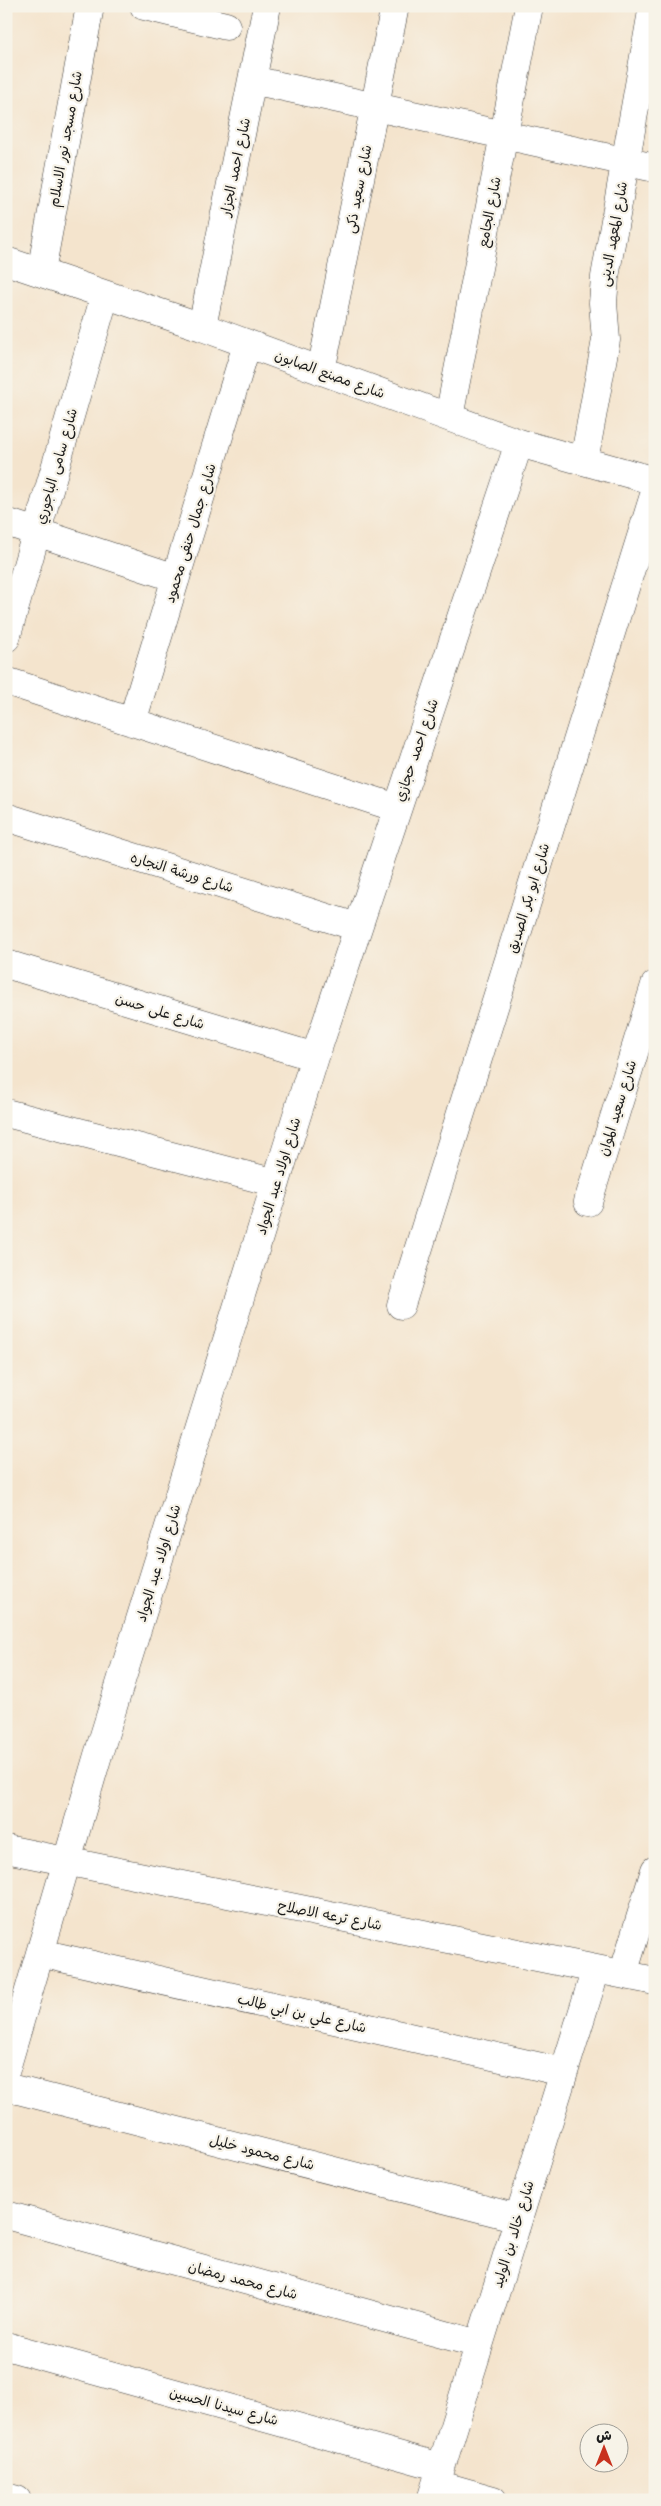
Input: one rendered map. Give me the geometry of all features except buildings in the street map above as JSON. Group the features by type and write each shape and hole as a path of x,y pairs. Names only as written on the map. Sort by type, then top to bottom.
{"street":[{"name":"شارع مسجد نور الاسلام","path":"41,272 90,6"},
{"path":"144,6 226,26"},
{"name":"شارع احمد الجزار","path":"202,328 267,6"},
{"name":"شارع سعيد ذكى","path":"321,371 395,6"},
{"name":"شارع الجامع","path":"449,417 530,6"},
{"name":"شارع المعهد الدينى","path":"584,461 606,340 602,303 604,286 653,6"},
{"path":"252,80 655,168"},
{"name":"شارع مصنع الصابون","path":"6,261 202,328 519,443 655,481"},
{"name":"شارع سامى الباجوري","path":"6,638 105,295"},
{"name":"شارع جمال حنفى محمود","path":"132,722 247,344"},
{"name":"شارع احمد حجازي","path":"315,1058 519,443"},
{"name":"شارع ابو بكر الصديق","path":"401,1305 655,492"},
{"path":"6,522 176,578"},
{"path":"6,681 397,808"},
{"name":"شارع ورشة النجاره","path":"6,817 357,927"},
{"name":"شارع على حسن","path":"6,964 315,1058"},
{"name":"شارع سعيد الموان","path":"588,1202 655,985"},
{"name":"شارع اولاد عبد الجواد","path":"8,2060 101,1746 315,1058"},
{"path":"6,1113 276,1184"},
{"name":"شارع ترعه الاصلاح","path":"6,1849 67,1863 655,1981"},
{"path":"622,1974 655,1870"},
{"name":"شارع علي بن ابي طالب","path":"40,1953 563,2072"},
{"name":"شارع خالد بن الوليد","path":"436,2484 596,1969"},
{"name":"شارع محمود خليل","path":"6,2087 518,2218"},
{"name":"شارع محمد رمضان","path":"6,2215 479,2344"},
{"name":"شارع سيدنا الحسين","path":"6,2346 436,2484 493,2500"},
{"path":"6,2497 17,2500"}]}
